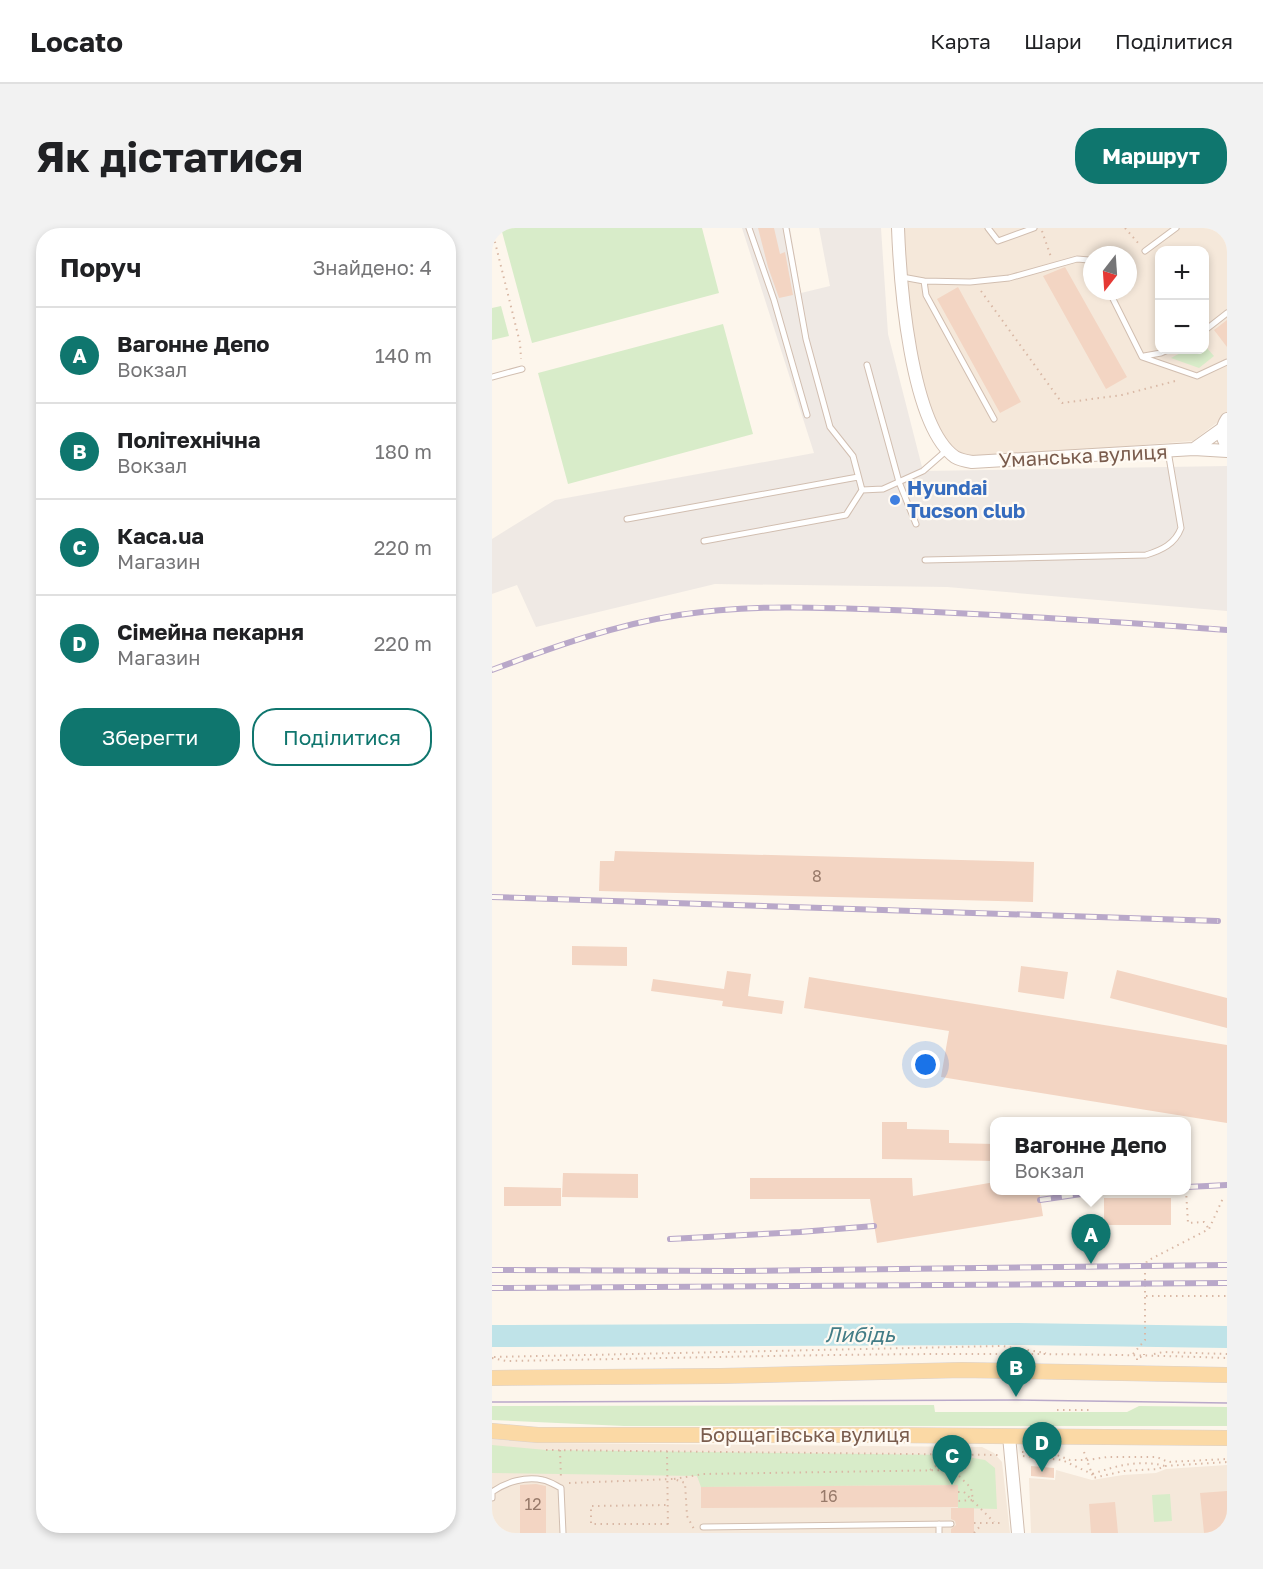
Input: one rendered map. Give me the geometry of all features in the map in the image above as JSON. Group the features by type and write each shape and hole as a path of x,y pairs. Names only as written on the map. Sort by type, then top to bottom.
{"main road":[{"path":"492,1378 720,1376 962,1370 1227,1376"},
{"name":"Борщагівська вулиця","path":"492,1431 538,1435 1227,1438"}],"street":[{"path":"898,228 900,277 906,327 917,378 932,425 947,450"},
{"path":"1225,424 1224,441 1227,445"},
{"name":"Уманська вулиця","path":"1194,449 1225,424"},
{"name":"Уманська вулиця","path":"947,450 957,459 972,462 1194,449 1227,451"},
{"path":"1009,1436 1017,1533"}],"lane":[{"path":"749,228 774,300 807,415"},
{"path":"704,542 846,515 862,490 853,456 830,427 806,339 786,228"},
{"path":"988,228 998,241 1031,228"},
{"path":"1145,251 1176,228"},
{"path":"900,277 974,282 1009,278 1077,259 1083,260"},
{"path":"924,280 926,295 994,419"},
{"path":"1114,300 1142,357 1197,376 1227,362"},
{"path":"1209,327 1227,313"},
{"path":"1142,357 1156,354"},
{"path":"867,365 899,482 916,524"},
{"path":"492,377 522,369"},
{"path":"862,490 883,489 923,471 947,450"},
{"path":"925,560 1146,555 1160,550 1177,538 1181,528 1168,451"},
{"path":"627,519 858,477"},
{"path":"492,1498 492,1492 502,1485 520,1480 543,1479 561,1488 563,1533"},
{"path":"939,1524 939,1533"},
{"path":"704,1527 951,1524"}],"path":[{"path":"1125,228 1145,251"},
{"path":"492,231 520,343 522,369"},
{"path":"1045,237 1053,266"},
{"path":"974,282 1062,403 1122,395 1197,376"},
{"path":"1186,1195 1188,1222 1204,1222 1209,1228"},
{"path":"1133,1354 1145,1340 1144,1266 1147,1261 1209,1228 1224,1196"},
{"path":"1146,1296 1227,1296"},
{"path":"492,1358 1002,1346 1052,1354"},
{"path":"492,1358 506,1361 1052,1354 1227,1356"},
{"path":"1137,1357 1144,1357 1144,1354"},
{"path":"1057,1410 1091,1410"},
{"path":"1165,1466 1153,1463 1122,1464 1092,1474 1062,1460 1010,1453 667,1451 547,1449 1010,1453 1054,1454 1070,1460 1157,1457 1168,1462 1227,1460"},
{"path":"560,1450 561,1488"},
{"path":"667,1451 668,1529"},
{"path":"1084,1452 1093,1478 1124,1471 1227,1460"},
{"path":"930,1470 955,1453"},
{"path":"561,1488 570,1482 674,1479 703,1474 953,1470 971,1488 972,1500"},
{"path":"674,1479 685,1483 687,1516 693,1527"},
{"path":"958,1492 964,1492 994,1522"},
{"path":"958,1500 972,1500"},
{"path":"668,1505 591,1506 591,1524 668,1524"},
{"path":"974,1523 1003,1523"},
{"path":"974,1533 983,1523"}],"shaded area":[{"path":"742,228 790,228 801,293 830,286 819,228 881,228 888,334 923,471 1227,466 1227,611 947,587 715,584 536,627 517,585 492,594 492,539 555,500 814,453"},
{"path":"903,228 1227,228 1227,415 1193,441 979,458 963,456 951,447 934,425 912,332 904,262"},
{"path":"492,1438 547,1443 982,1447 994,1453 1002,1462 1010,1533 492,1533"},
{"path":"1227,1465 1227,1533 1031,1533 1029,1478 1055,1480 1056,1470 1092,1480 1156,1473 1166,1469"}],"green space":[{"path":"501,228 702,228 719,293 532,343"},
{"path":"501,306 509,336 492,340 492,308"},
{"path":"723,324 753,434 568,484 538,373"},
{"path":"1209,350 1214,356 1199,368 1171,358 1178,354 1209,354"},
{"path":"934,1405 935,1412 1127,1412 1139,1406 1227,1407 1227,1426 624,1426 492,1420 492,1406"},
{"path":"492,1445 546,1450 955,1455 985,1460 995,1468 997,1509 958,1508 957,1485 701,1487 697,1476 492,1473"},
{"path":"1170,1494 1172,1521 1154,1522 1152,1495"}],"building":[{"path":"758,228 774,228 780,254 785,252 793,295 779,298"},
{"path":"1065,267 1127,377 1106,389 1043,276"},
{"path":"958,287 1021,402 1000,413 937,299"},
{"path":"1227,320 1227,347 1214,330"},
{"path":"615,851 1034,862 1033,902 599,891 600,861 614,861"},
{"path":"572,946 627,947 627,966 572,965"},
{"path":"1021,966 1068,972 1064,999 1018,992"},
{"path":"1117,970 1227,998 1227,1028 1110,998"},
{"path":"727,971 751,974 748,996 784,1001 782,1014 722,1006 723,1001 651,991 653,979 724,989"},
{"path":"809,977 1227,1045 1227,1123 941,1077 949,1031 804,1008"},
{"path":"882,1122 907,1122 907,1129 949,1130 949,1143 990,1144 990,1161 882,1159"},
{"path":"563,1173 638,1174 638,1198 562,1197"},
{"path":"750,1178 912,1178 913,1196 990,1183 990,1195 1040,1195 1043,1216 877,1243 870,1199 750,1199"},
{"path":"504,1187 561,1188 561,1206 504,1206"},
{"path":"1104,1198 1171,1198 1171,1225 1104,1225"},
{"path":"1031,1466 1054,1468 1054,1478 1031,1476"},
{"path":"520,1485 546,1486 546,1533 520,1533"},
{"path":"958,1485 958,1507 701,1508 701,1487"},
{"path":"1227,1491 1227,1533 1204,1533 1200,1493"},
{"path":"1115,1502 1118,1533 1091,1533 1089,1504"},
{"path":"951,1508 974,1508 974,1533 951,1533 951,1529 956,1525 951,1519"}],"waterway":[{"name":"Либідь","path":"492,1336 1018,1334 1227,1337"}],"tram line":[{"path":"492,1402 1016,1400 1227,1403"}],"railway":[{"path":"492,670 561,645 655,619 737,609 796,607 914,611 1227,630"},
{"path":"492,897 1218,921"},
{"path":"1191,1187 1227,1185"},
{"path":"1040,1200 1074,1195"},
{"path":"670,1239 874,1226"},
{"path":"492,1270 738,1271 1227,1265"},
{"path":"492,1288 1227,1283"}],"place":[{"name":"Hyundai Tucson club","path":"895,500"},
{"name":"Вагонне Депо","path":"1091,1264"},
{"name":"Політехнічна","path":"1016,1397"},
{"name":"Сімейна пекарня","path":"1042,1472"},
{"name":"Каса.ua","path":"952,1485"}]}
